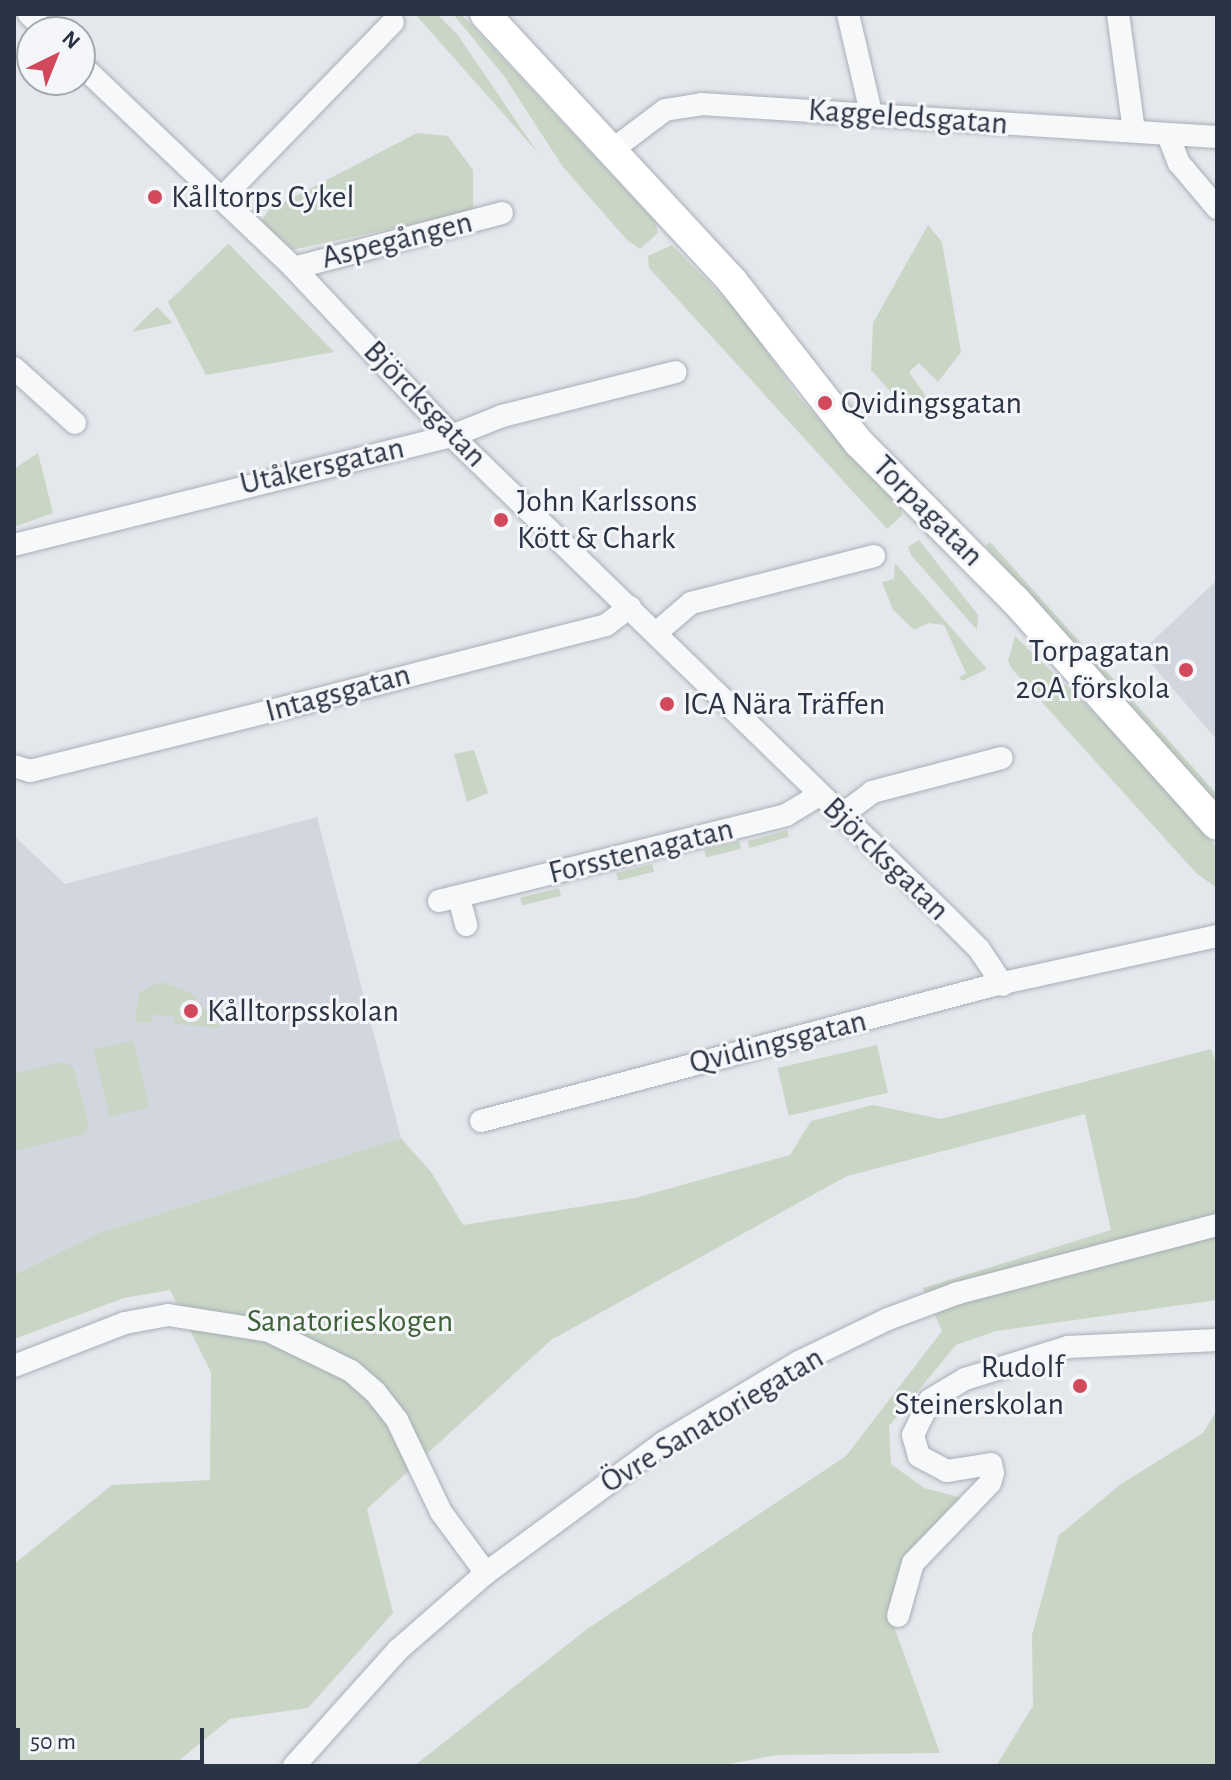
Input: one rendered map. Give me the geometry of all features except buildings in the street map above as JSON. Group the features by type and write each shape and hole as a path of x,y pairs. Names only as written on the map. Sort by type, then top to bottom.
{"street":[{"path":"14,24 26,14"},
{"name":"Torpagatan","path":"485,14 733,282 859,443 1015,600 1217,825"},
{"path":"848,14 871,113"},
{"path":"1118,14 1134,131"},
{"path":"222,198 393,22"},
{"name":"Björcksgatan","path":"96,79 294,268 452,436 979,949 1003,985"},
{"name":"Kaggeledsgatan","path":"612,150 665,110 701,104 1217,137"},
{"path":"1168,135 1179,163 1217,208"},
{"name":"Aspegången","path":"294,268 502,213"},
{"path":"14,368 75,423"},
{"name":"Utåkersgatan","path":"14,545 452,436 502,416 676,372"},
{"path":"656,633 691,603 874,556"},
{"name":"Intagsgatan","path":"14,766 41,768 606,625 630,607"},
{"path":"842,815 872,792 1002,758"},
{"name":"Forsstenagatan","path":"466,925 449,899 786,815 819,795"},
{"name":"Qvidingsgatan","path":"481,1121 1003,985 1217,936"},
{"name":"Övre Sanatoriegatan","path":"294,1766 398,1650 486,1573 663,1443 799,1362 888,1319 1052,1266 1217,1225"},
{"path":"14,1366 125,1323 168,1315 210,1319 282,1336 351,1371 376,1393 397,1420 441,1512 486,1573"},
{"path":"898,1616 913,1563 990,1483 993,1473 991,1464 947,1471 919,1456 913,1435 930,1400 965,1379 1068,1347 1217,1340"}],"shaded area":[{"name":"Torpagatan 20A förskola","path":"1217,580 1217,740 1141,652"},
{"name":"Kålltorpsskolan","path":"317,817 401,1138 99,1233 14,1275 14,836 65,884"}],"green space":[{"path":"415,14 437,14 457,34 538,153"},
{"path":"453,14 461,14 655,221 658,233 640,249 627,240 563,167 504,76"},
{"path":"417,133 448,136 473,170 473,211 292,250 261,221 269,210"},
{"path":"928,225 942,242 961,352 938,382 919,363 909,372 926,396 912,415 871,370 873,323"},
{"path":"228,244 334,352 206,375 168,302"},
{"path":"672,245 742,316 798,396 901,508 902,515 887,529 649,268 648,256"},
{"path":"157,307 173,323 132,332 139,324"},
{"path":"38,453 53,513 14,527 14,469"},
{"path":"919,540 978,615 977,630 911,555 908,547"},
{"path":"990,542 1217,794 1213,799 986,546"},
{"path":"895,563 987,669 962,681 959,677 966,673 944,625 928,623 914,630 893,610 882,582 894,579"},
{"path":"1015,636 1124,742 1217,848 1217,888 1196,873 1012,669 1008,661"},
{"path":"474,750 488,793 467,802 454,754"},
{"path":"787,830 789,837 750,848 748,841"},
{"path":"739,841 741,849 706,857 704,850"},
{"path":"652,864 654,872 618,881 616,873"},
{"path":"559,888 561,896 522,905 520,898"},
{"path":"161,982 191,993 221,1028 174,1024 174,1016 152,1015 151,1023 135,1022 139,992"},
{"path":"133,1040 150,1107 110,1117 93,1050"},
{"path":"877,1045 888,1093 789,1116 778,1068"},
{"name":"Sanatorieskogen","path":"1211,1049 1217,1065 1217,1300 996,1331 956,1345 889,1426 891,1464 924,1488 962,1498 910,1555 888,1610 940,1753 777,1755 718,1766 414,1766 587,1629 846,1456 942,1331 923,1288 1111,1230 1085,1114 847,1176 551,1340 367,1509 393,1613 308,1708 230,1719 172,1766 14,1766 14,1564 112,1485 210,1480 211,1372 170,1290 124,1298 14,1339 14,1275 99,1233 401,1138 431,1172 463,1225 635,1198 790,1155 811,1121 873,1105 941,1119"},
{"path":"63,1062 73,1067 89,1126 84,1134 14,1151 14,1074"},
{"path":"1217,1410 1217,1766 996,1766 1033,1706 1032,1635 1059,1535 1121,1484 1203,1433"}],"place":[{"name":"Kålltorps Cykel","path":"155,197"},
{"name":"Qvidingsgatan","path":"825,403"},
{"name":"John Karlssons Kött & Chark","path":"501,520"},
{"name":"Torpagatan 20A förskola","path":"1186,670"},
{"name":"ICA Nära Träffen","path":"667,704"},
{"name":"Kålltorpsskolan","path":"191,1011"},
{"name":"Rudolf Steinerskolan","path":"1080,1386"}]}
